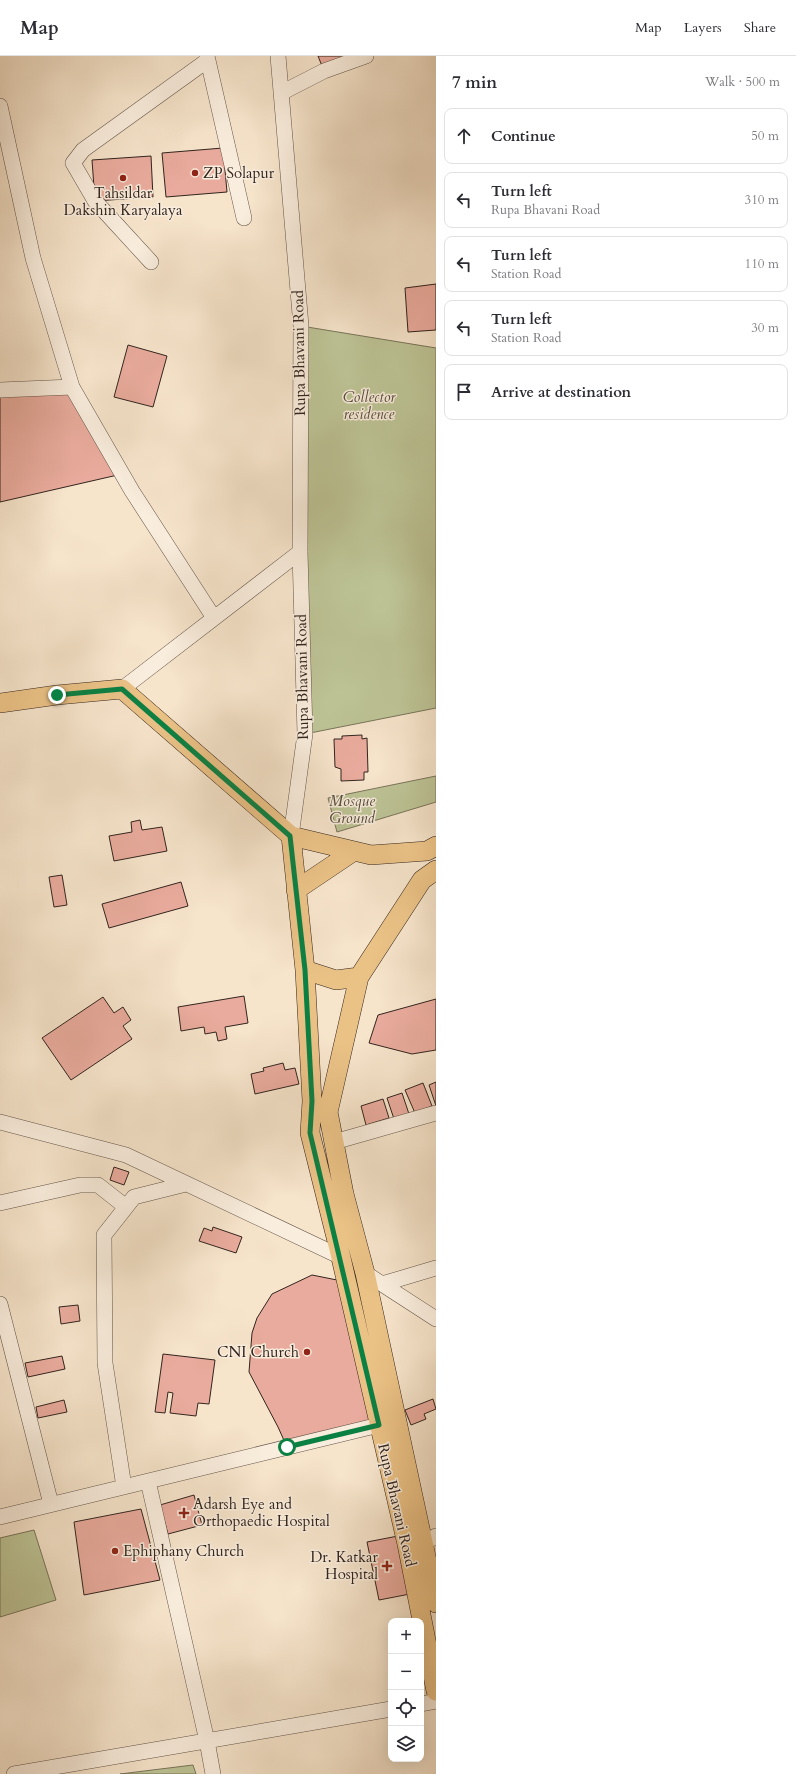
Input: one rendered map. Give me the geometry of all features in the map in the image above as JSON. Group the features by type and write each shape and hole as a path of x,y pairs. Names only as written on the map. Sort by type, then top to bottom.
{"main road":[{"path":"0,704 57,695 122,689 290,836 370,855 426,852 436,846"},
{"name":"Rupa Bhavani Road","path":"290,836 305,970 312,1101 310,1133 341,1257 407,1544 436,1691"},
{"path":"296,890 354,851"},
{"path":"436,870 422,880 359,978 328,1112 344,1194 365,1273 430,1540 436,1603"},
{"path":"305,970 336,980 359,978"}],"street":[{"name":"Rupa Bhavani Road","path":"278,56 301,326 300,552 305,734 290,836"},
{"path":"281,93 324,71 366,56"},
{"path":"151,262 95,201 73,163 83,150 208,58 244,218"},
{"path":"0,106 33,258 72,387 132,491 214,618"},
{"path":"0,390 72,387"},
{"path":"122,689 300,552"},
{"path":"334,1142 436,1113"},
{"path":"0,1122 126,1155 341,1257"},
{"path":"124,1487 105,1363 104,1235 134,1197 186,1184"},
{"path":"0,1203 80,1185 98,1185 126,1207"},
{"path":"382,1284 436,1268"},
{"path":"365,1273 436,1319"},
{"path":"0,1304 51,1504"},
{"path":"0,1517 379,1425"},
{"path":"148,1481 207,1741 213,1774"},
{"path":"424,1703 436,1701"},
{"path":"14,1774 388,1710"}],"green space":[{"name":"Collector residence","path":"301,326 436,348 436,708 305,734"},
{"name":"Mosque Ground","path":"436,776 436,802 337,832 328,798"},
{"path":"34,1530 56,1600 0,1617 0,1538"},
{"path":"193,1765 196,1774 120,1774"}],"building":[{"path":"318,56 366,56 324,71"},
{"name":"ZP Solapur","path":"223,148 227,192 166,197 162,153"},
{"name":"Tahsildar Dakshin Karyalaya","path":"151,156 153,197 95,201 92,160"},
{"path":"436,284 436,330 408,332 405,288"},
{"path":"128,345 167,356 153,407 114,397"},
{"path":"72,387 122,474 0,502 0,390"},
{"path":"362,735 362,739 367,738 368,772 364,772 364,780 341,781 341,769 335,767 334,739 342,739 342,736"},
{"path":"140,820 142,830 162,827 167,851 114,861 109,836 132,832 131,822"},
{"path":"62,875 67,905 54,907 49,877"},
{"path":"181,882 188,906 109,928 102,904"},
{"path":"244,996 248,1023 225,1027 227,1039 218,1041 216,1032 205,1034 204,1027 181,1031 178,1007"},
{"path":"103,997 114,1013 123,1007 131,1020 123,1026 132,1039 71,1080 42,1038"},
{"path":"436,999 436,1050 412,1054 369,1043 378,1015"},
{"path":"283,1063 285,1070 295,1068 299,1084 255,1094 251,1074 264,1071 263,1068"},
{"path":"436,1082 436,1106 429,1085"},
{"path":"423,1083 432,1106 415,1113 405,1090"},
{"path":"402,1093 409,1114 394,1119 387,1098"},
{"path":"383,1099 389,1118 366,1125 361,1106"},
{"path":"114,1167 129,1172 124,1185 110,1180"},
{"path":"213,1227 242,1237 236,1253 199,1241 204,1228 212,1231"},
{"name":"CNI Church","path":"312,1275 347,1282 379,1425 287,1447 249,1372 252,1333 257,1318 272,1294"},
{"path":"78,1305 80,1321 61,1324 59,1307"},
{"path":"163,1354 215,1360 209,1404 198,1403 196,1416 170,1413 173,1393 168,1392 165,1413 155,1412"},
{"path":"62,1356 65,1369 28,1377 25,1363"},
{"path":"433,1399 436,1409 424,1414 426,1419 411,1425 405,1410"},
{"path":"64,1400 67,1412 38,1418 36,1407"},
{"path":"194,1495 202,1525 168,1534 160,1505"},
{"name":"Ephiphany Church","path":"141,1509 160,1580 84,1595 74,1522"},
{"path":"398,1536 410,1594 379,1600 367,1542"}],"place":[{"name":"ZP Solapur","path":"195,173"},
{"name":"Tahsildar Dakshin Karyalaya","path":"123,178"},
{"name":"CNI Church","path":"307,1352"},
{"name":"Adarsh Eye and Orthopaedic Hospital","path":"184,1513"},
{"name":"Ephiphany Church","path":"115,1551"},
{"name":"Dr. Katkar Hospital","path":"387,1566"}],"route":[{"path":"57,695 122,689 290,836 305,970 312,1101 310,1133 339,1249 379,1425 287,1447"}]}
